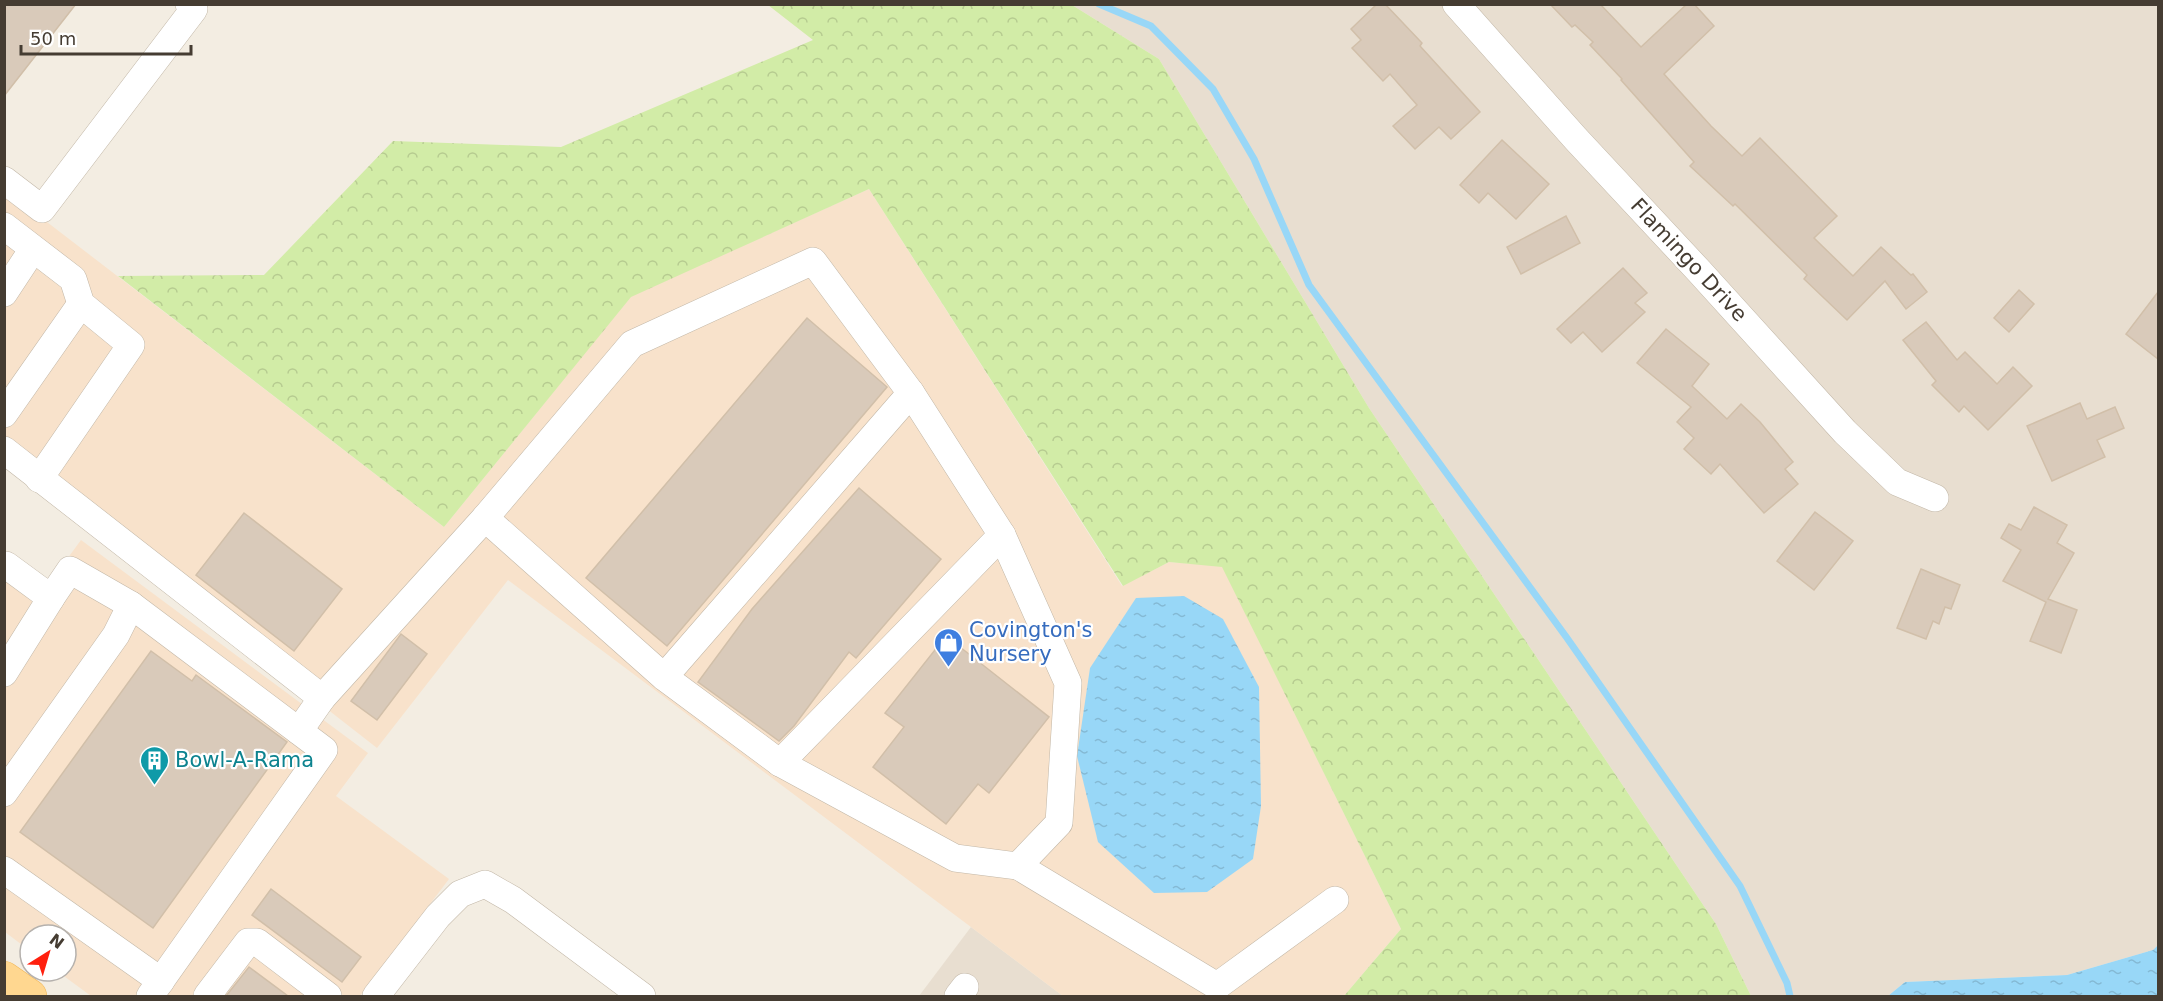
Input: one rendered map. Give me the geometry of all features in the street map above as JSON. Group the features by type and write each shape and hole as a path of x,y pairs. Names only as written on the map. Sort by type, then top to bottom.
{"main road":[{"path":"4,978 30,996"}],"street":[{"path":"4,180 42,209 194,9 189,4"},
{"name":"Flamingo Drive","path":"1456,4 1845,432 1897,482 1935,498"},
{"path":"4,226 73,279 81,304 131,345 39,479"},
{"path":"4,293 33,249"},
{"path":"299,731 322,698 485,518 632,344 813,261 911,393 1002,535 1068,683 1059,823 1018,866"},
{"path":"4,414 81,304"},
{"path":"664,677 911,393"},
{"path":"4,450 322,698"},
{"path":"485,518 664,677 780,763 955,858 1018,866 1216,986 1335,900"},
{"path":"780,763 1002,535"},
{"path":"4,567 6,565 51,598"},
{"path":"4,674 70,570 131,605 324,750 156,989 4,870"},
{"path":"4,794 116,635 131,605"},
{"path":"376,996 445,908 460,894 485,884 513,900 642,996"},
{"path":"207,996 248,942 257,942 323,995"}],"shaded area":[{"path":"1072,5 2158,5 2158,945 2153,950 2067,975 1905,982 1888,996 1751,996 1716,924 1369,408 1159,59"},
{"name":"Covington's Nursery","path":"4,189 444,527 631,296 869,189 1122,586 1169,562 1222,566 1401,929 1344,996 1063,996 508,580 377,748 5,458"},
{"path":"81,540 368,753 336,796 449,879 360,996 91,996 73,983 78,983 78,923 18,923 18,942 5,932 4,553 48,585"},
{"path":"971,927 1063,996 919,996"}],"green space":[{"path":"768,5 1072,5 1159,59 1369,408 1716,924 1751,996 1344,996 1401,929 1222,567 1169,562 1123,586 869,189 631,297 444,527 118,276 264,275 393,141 561,147 813,40"}],"water":[{"path":"1184,596 1223,619 1259,687 1261,806 1253,859 1207,892 1154,893 1098,842 1077,756 1090,668 1136,598"},
{"path":"2158,945 2158,996 1888,996 1905,982 2067,975 2153,950"}],"building":[{"path":"4,4 76,4 4,96"},
{"path":"1377,4 1385,4 1422,43 1420,46 1480,112 1451,139 1439,127 1415,149 1393,126 1417,105 1390,74 1383,81 1352,48 1361,40 1351,29"},
{"path":"1550,4 1600,4 1641,47 1687,4 1694,4 1714,26 1664,74 1742,156 1760,138 1837,216 1814,238 1853,276 1881,247 1911,275 1913,274 1927,292 1906,309 1885,281 1847,320 1804,279 1807,275 1735,204 1733,206 1690,166 1694,162 1590,45 1593,42 1575,25 1572,27"},
{"path":"1502,140 1549,184 1516,219 1488,193 1479,203 1460,185"},
{"path":"1566,216 1580,243 1521,274 1507,247"},
{"path":"1623,268 1647,293 1635,303 1645,312 1602,352 1583,332 1571,343 1557,329"},
{"path":"2019,290 2034,304 2009,332 1994,318"},
{"path":"2158,292 2158,359 2126,334"},
{"path":"807,318 887,387 667,646 586,578"},
{"path":"1926,322 1957,360 1965,352 1997,384 2013,367 2032,386 1988,430 1964,406 1959,412 1932,385 1936,381 1903,340"},
{"path":"1666,329 1709,364 1692,386 1727,419 1741,404 1760,422 1793,462 1785,469 1798,484 1764,513 1720,464 1711,474 1684,449 1694,438 1677,422 1691,407 1637,363"},
{"path":"2080,403 2087,419 2115,407 2124,428 2097,440 2105,457 2052,481 2027,426"},
{"path":"859,488 941,559 856,658 849,652 794,726 779,741 698,682 752,609"},
{"path":"2034,507 2067,525 2057,543 2074,553 2048,599 2077,610 2061,653 2030,641 2046,602 2003,581 2021,550 2001,538 2009,524 2021,530"},
{"path":"1815,512 1853,541 1814,590 1777,561"},
{"path":"244,513 342,589 294,651 196,575"},
{"path":"1921,569 1960,585 1951,609 1945,607 1939,624 1933,621 1926,639 1897,628"},
{"path":"401,634 427,654 377,720 351,701"},
{"path":"946,636 1049,717 989,793 978,784 946,824 873,767 904,727 885,713"},
{"name":"Bowl-A-Rama","path":"151,651 192,681 196,675 287,742 153,928 20,832"},
{"path":"271,889 361,957 342,982 252,915"},
{"path":"249,967 288,996 226,996"}],"waterway":[{"path":"1099,4 1151,26 1213,89 1254,159 1309,285 1567,638 1740,886 1787,983 1790,996"}],"place":[{"name":"Covington's Nursery","path":"948,668"},
{"name":"Bowl-A-Rama","path":"154,786"}]}
